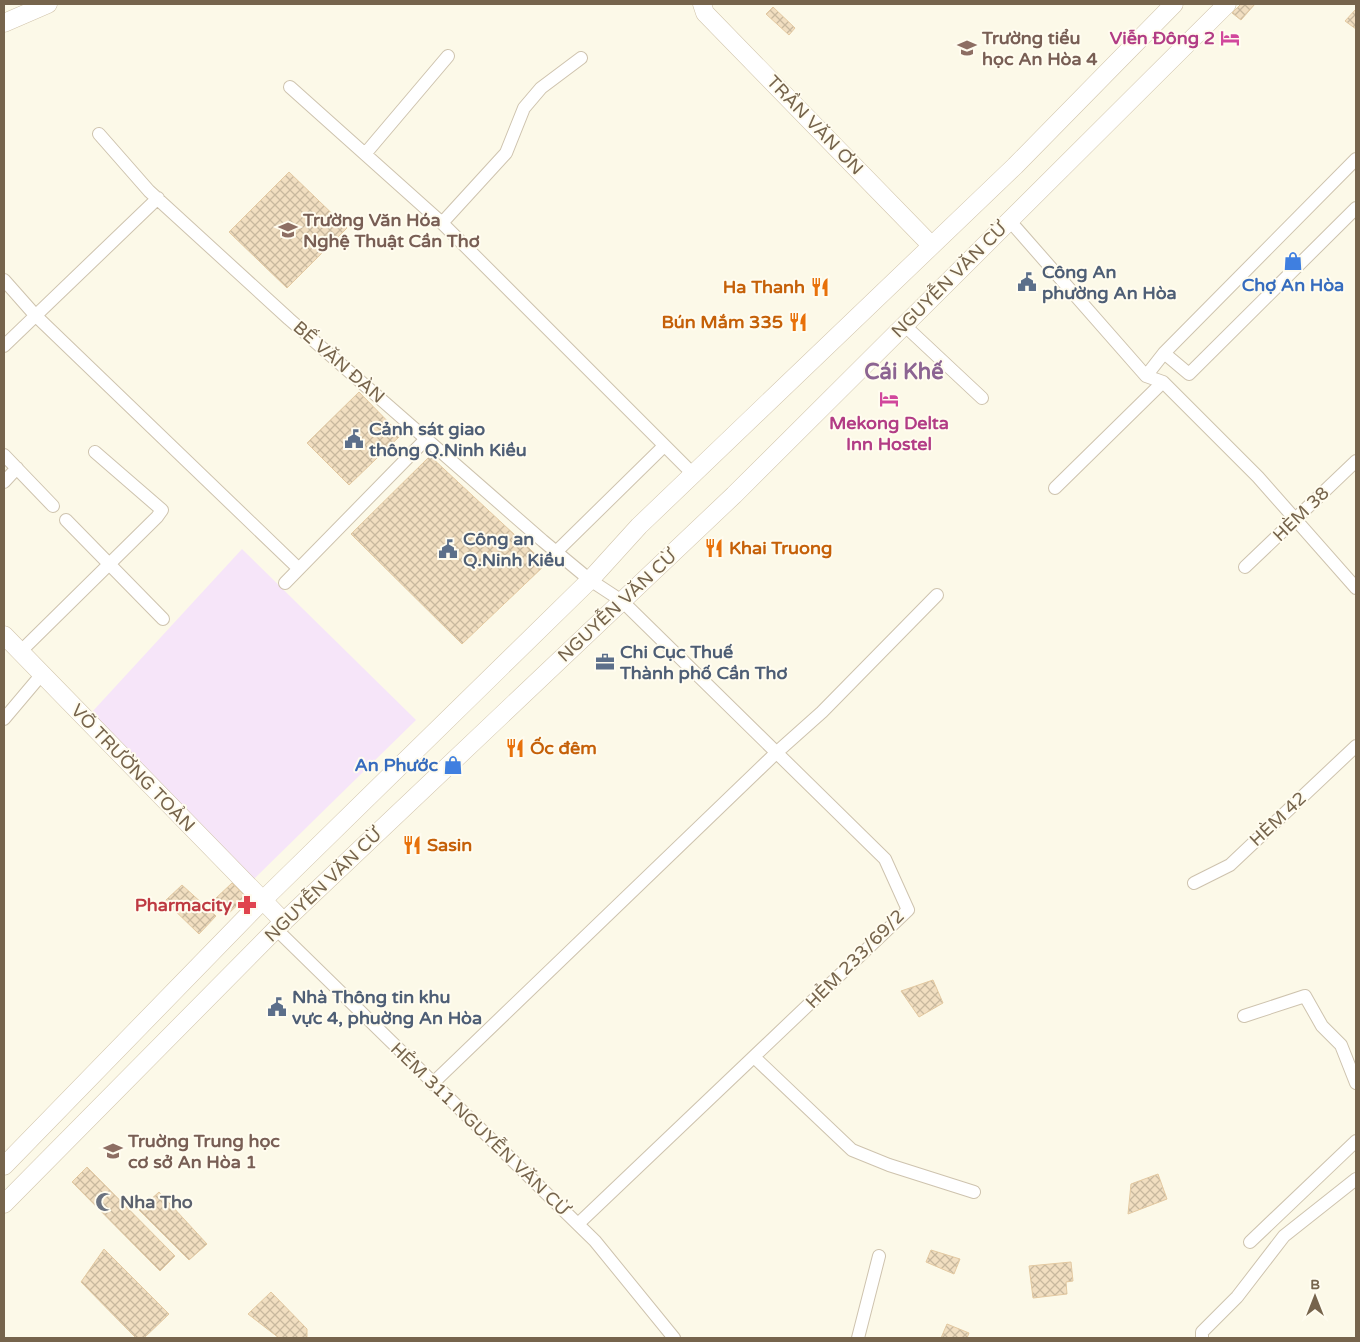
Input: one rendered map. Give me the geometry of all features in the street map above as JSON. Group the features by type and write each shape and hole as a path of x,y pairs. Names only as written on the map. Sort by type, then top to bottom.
{"main road":[{"path":"4,23 48,4"},
{"name":"TRẦN VĂN ƠN","path":"702,4 705,13 931,245"},
{"name":"NGUYỄN VĂN CỪ","path":"4,1166 262,901 590,580 639,526 1015,166 1174,4"},
{"name":"NGUYỄN VĂN CỪ","path":"4,1204 280,926 734,495 1227,4"},
{"name":"VÕ TRƯỜNG TOẢN","path":"4,635 262,901 280,926"}],"street":[{"path":"365,154 448,56"},
{"path":"442,223 506,153 524,108 541,88 581,58"},
{"path":"290,87 442,223 693,474"},
{"name":"BẾ VĂN ĐÀN","path":"99,134 158,198 288,319 590,580"},
{"path":"1146,376 1164,353 1356,158"},
{"path":"4,346 158,198"},
{"path":"1164,353 1189,374 1356,208"},
{"path":"1009,220 1146,376 1163,382 1258,477 1356,588"},
{"path":"4,280 35,315 298,568"},
{"path":"904,325 982,398"},
{"path":"1055,488 1163,382"},
{"path":"285,582 427,438"},
{"path":"556,552 664,446"},
{"path":"20,652 162,510 94,452"},
{"path":"4,455 53,506"},
{"name":"HÈM 38","path":"1245,567 1356,461"},
{"path":"4,482 16,468"},
{"path":"66,520 163,619"},
{"name":"HẺM 233/69/2","path":"578,1224 908,910 885,859 622,601 590,580"},
{"path":"432,1084 776,753 822,712 937,595"},
{"path":"4,719 42,674"},
{"name":"HÈM 42","path":"1194,883 1230,865 1356,746"},
{"name":"HẺM 311 NGUYỄN VĂN CỪ","path":"280,926 432,1084 595,1241 674,1338"},
{"path":"1244,1016 1305,996 1322,1026 1341,1045 1356,1083"},
{"path":"754,1057 852,1150 889,1165 974,1192"},
{"path":"1250,1242 1356,1141"},
{"path":"1202,1338 1202,1332 1237,1297 1284,1236 1356,1180"},
{"path":"858,1338 864,1324 879,1256"}],"shaded area":[{"path":"242,549 416,720 253,880 92,712"}],"building":[{"path":"1241,4 1255,4 1241,20 1232,13"},
{"path":"773,7 795,28 789,35 766,14"},
{"path":"1356,9 1356,29 1345,21"},
{"name":"Trường Văn Hóa Nghệ Thuật Cần Thơ","path":"289,172 347,228 287,288 229,232"},
{"name":"Cảnh sát giao thông Q.Ninh Kiều","path":"359,392 401,435 349,485 307,443"},
{"name":"Công an Q.Ninh Kiều","path":"430,456 546,564 462,644 351,534"},
{"path":"232,883 246,897 228,914 214,900"},
{"path":"182,885 216,916 199,934 165,901"},
{"path":"933,980 943,1003 919,1017 901,991"},
{"path":"87,1167 175,1256 160,1271 72,1182"},
{"path":"1158,1174 1167,1199 1128,1214 1131,1184"},
{"path":"159,1192 207,1244 189,1260 139,1210"},
{"path":"104,1249 169,1314 144,1338 136,1338 81,1282"},
{"path":"931,1250 960,1259 954,1274 926,1262"},
{"path":"1071,1262 1073,1281 1066,1282 1067,1294 1033,1298 1029,1266"},
{"path":"271,1292 307,1329 307,1338 279,1338 248,1314"},
{"path":"947,1324 969,1333 967,1338 941,1338"}],"place":[{"name":"Viễn Đông 2","path":"1230,38"},
{"name":"Trường tiểu học An Hòa 4","path":"967,48"},
{"name":"Trường Văn Hóa Nghệ Thuật Cần Thơ","path":"288,230"},
{"name":"Chợ An Hòa","path":"1293,261"},
{"name":"Công An phường An Hòa","path":"1027,282"},
{"name":"Ha Thanh","path":"820,287"},
{"name":"Bún Mắm 335","path":"798,322"},
{"name":"Mekong Delta Inn Hostel","path":"889,399"},
{"name":"Cảnh sát giao thông Q.Ninh Kiều","path":"354,439"},
{"name":"Khai Truong","path":"714,548"},
{"name":"Công an Q.Ninh Kiều","path":"448,549"},
{"name":"Chi Cục Thuế Thành phố Cần Thơ","path":"605,662"},
{"name":"Ốc đêm","path":"515,748"},
{"name":"An Phước","path":"453,765"},
{"name":"Sasin","path":"412,845"},
{"name":"Pharmacity","path":"247,905"},
{"name":"Nhà Thông tin khu vực 4, phuờng An Hòa","path":"277,1007"},
{"name":"Truờng Trung học cơ sở An Hòa 1","path":"113,1151"},
{"name":"Nha Tho","path":"105,1202"}],"district":[{"name":"Cái Khế","path":"904,371"}]}
